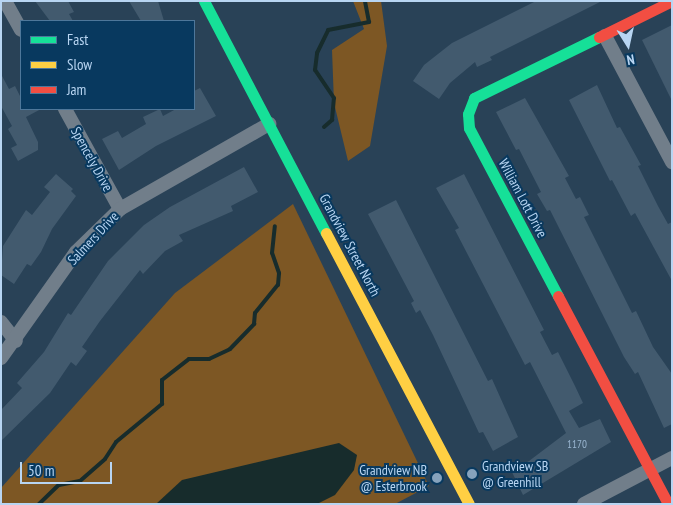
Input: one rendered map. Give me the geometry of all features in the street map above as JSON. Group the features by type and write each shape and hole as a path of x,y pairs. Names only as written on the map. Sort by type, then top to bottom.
{"street":[{"path":"5,1 20,28"},
{"name":"Grandview Street North","path":"204,1 469,504"},
{"name":"William Lott Drive","path":"668,504 469,128 468,114 474,98 672,2"},
{"path":"605,36 672,162"},
{"name":"Spencely Drive","path":"66,110 120,209"},
{"name":"Salmers Drive","path":"1,358 16,341 76,252 120,209 270,124"},
{"path":"1,322 16,341"},
{"path":"584,504 672,458"}],"shaded area":[{"path":"353,1 381,1 387,46 370,146 348,161 334,103 332,50 364,29"},
{"path":"293,204 429,486 395,504 1,504 1,488 175,293"},
{"path":"339,443 357,455 354,470 335,495 317,504 156,504 182,480"}],"building":[{"path":"35,1 68,1 74,12 69,14 72,20 49,20"},
{"path":"129,1 158,1 164,20 140,20"},
{"path":"536,1 602,1 490,57 492,60 477,67 475,62 450,83 439,99 413,81 424,65 452,43"},
{"path":"672,25 672,101 642,40"},
{"path":"1,74 9,89 15,86 20,96 20,110 39,110 26,117 38,142 38,150 18,161 11,148 17,145 8,129 12,126 1,106"},
{"path":"597,85 617,128 620,127 641,165 638,166 658,206 668,224 672,222 672,281 635,213 631,216 612,180 610,181 569,100"},
{"path":"200,88 216,116 156,146 119,170 102,139 118,131 122,138 146,124 143,117 158,110 160,110 163,116 174,110 195,110 195,90"},
{"path":"525,98 569,176 565,178 576,199 580,197 589,215 584,217 632,313 636,311 653,347 672,374 672,424 664,428 638,372 635,374 624,357 550,210 547,211 537,194 541,192 519,149 516,150 496,112"},
{"path":"244,167 258,192 231,206 233,211 179,235 183,241 165,251 143,274 140,270 82,347 87,351 76,366 71,362 50,393 1,441 1,410 22,388 17,383 44,352 68,313 71,315 108,261 144,225 170,207"},
{"path":"56,174 73,189 71,191 76,196 52,229 41,252 31,266 27,264 14,284 1,275 3,246 26,210 32,215 50,192 44,187"},
{"path":"464,174 544,330 540,332 552,355 558,352 583,403 569,411 579,428 600,419 611,442 523,495 511,470 529,461 566,433 530,362 525,365 455,230 459,228 436,188"},
{"path":"396,200 488,381 492,379 518,437 493,451 483,432 479,433 433,335 420,310 416,313 411,303 414,301 368,214"}],"waterway":[{"path":"324,127 332,120 334,98 315,70 317,53 328,30 369,22 365,1"},
{"path":"39,504 59,485 80,481 105,459 116,442 162,404 162,380 189,359 209,359 230,349 254,324 255,313 278,285 279,273 272,253 275,226"}],"traffic: fast":[{"path":"204,1 326,233"},
{"path":"558,296 469,128 468,114 474,98 599,37"}],"traffic: slow":[{"path":"326,233 469,504"}],"traffic: jam":[{"path":"599,37 672,1"},
{"path":"558,296 668,504"}],"place":[{"name":"Grandview SB @ Greenhill","path":"472,474"},
{"name":"Grandview NB @ Esterbrook","path":"437,478"}]}
